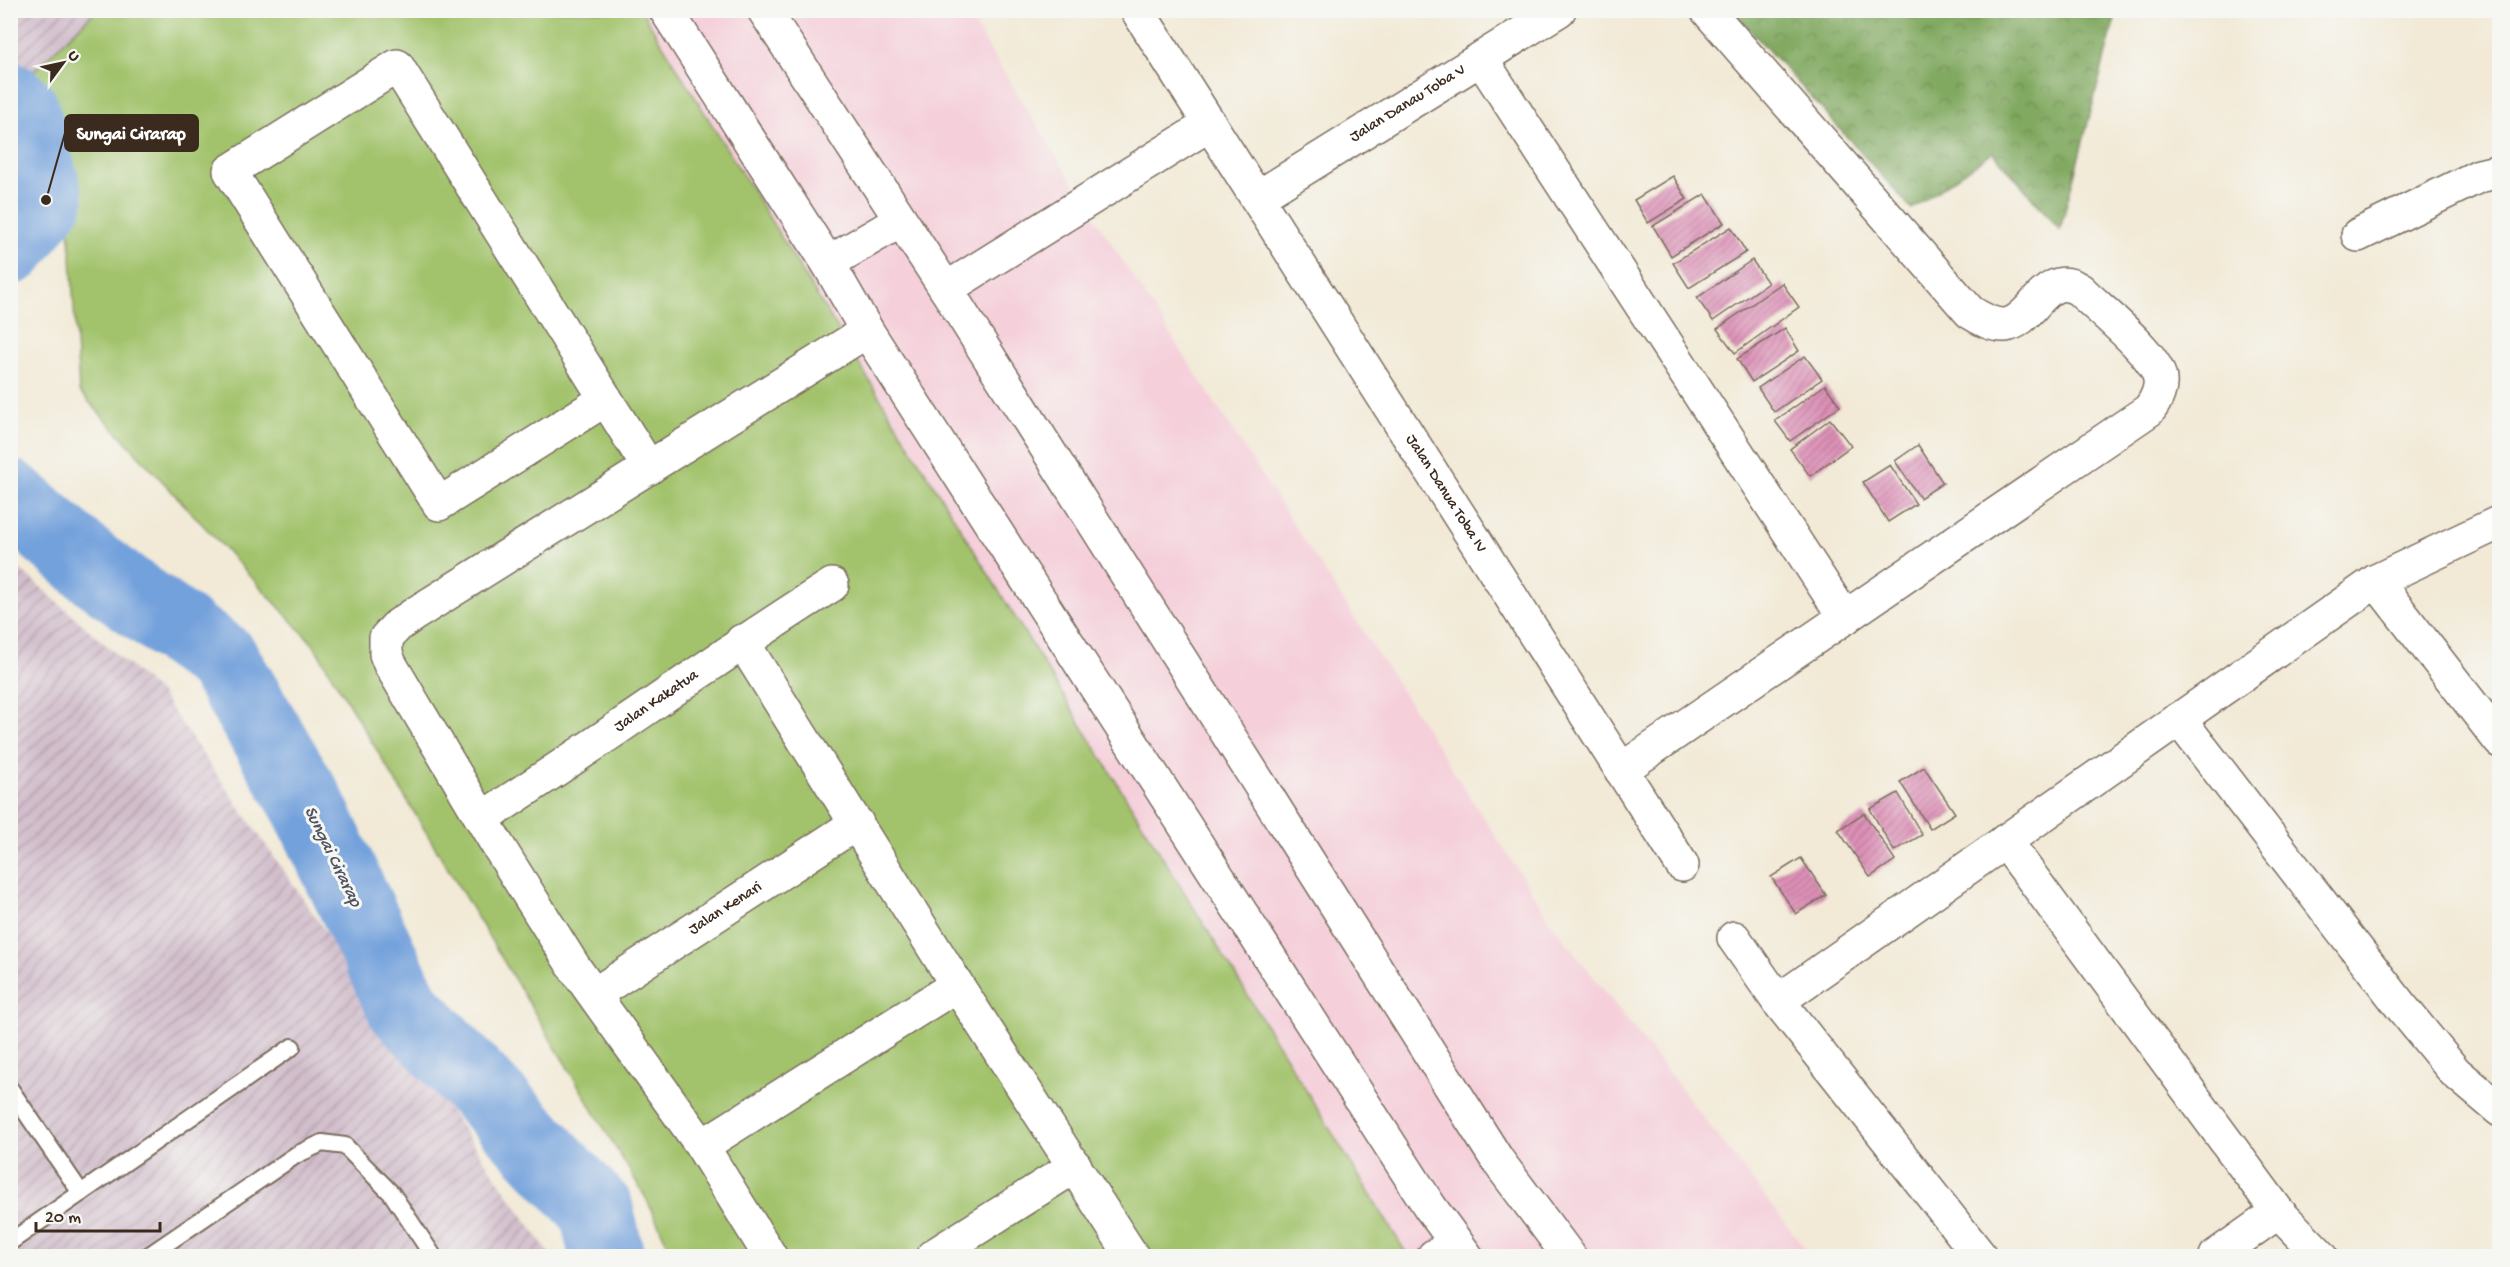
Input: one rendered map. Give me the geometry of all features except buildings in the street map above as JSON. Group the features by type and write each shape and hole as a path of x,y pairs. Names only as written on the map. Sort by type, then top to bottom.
{"street":[{"path":"666,10 828,263 867,332 1430,1208 1452,1252"},
{"path":"765,10 946,289 1498,1161 1569,1257"},
{"name":"Jalan Danua Toba IV","path":"1137,10 1682,865"},
{"name":"Jalan Danau Toba V","path":"1257,198 1559,10"},
{"path":"1621,770 2149,410 2155,402 2160,378 2151,359 2080,290 2068,284 2055,285 2013,323 2003,325 1991,322 1970,312 1707,10"},
{"path":"1481,59 1845,618"},
{"path":"606,399 439,504 230,171 397,66 606,399 649,468"},
{"path":"946,289 1210,124"},
{"path":"2358,236 2479,176 2499,171"},
{"path":"828,263 900,220"},
{"path":"770,1257 702,1146 574,967 390,664 386,654 386,638 416,613 867,332"},
{"path":"1778,1001 2376,581 2499,522"},
{"path":"2376,581 2499,741"},
{"name":"Jalan Kakatua","path":"482,818 537,783 742,641 832,585"},
{"path":"742,641 957,985 1132,1257"},
{"path":"2179,719 2455,1072 2499,1110"},
{"name":"Jalan Kenari","path":"595,994 857,823"},
{"path":"2005,841 2278,1212 2321,1257"},
{"path":"1734,938 1778,1001 1980,1257"},
{"path":"702,1146 957,985"},
{"path":"933,1257 1075,1166"},
{"path":"2216,1257 2278,1212"}],"lane":[{"path":"10,1242 292,1047"},
{"path":"10,1089 81,1193"},
{"path":"148,1257 296,1155 322,1143 345,1146 392,1194 433,1257"}],"shaded area":[{"path":"11,11 96,11 11,94"},
{"path":"642,11 966,11 1084,201 1554,926 1811,1256 1408,1256"},
{"path":"10,560 161,694 551,1256 11,1256"}],"green space":[{"path":"96,11 642,11 1408,1256 673,1256 646,1198 313,644 79,391 64,141 24,80"},
{"path":"1733,11 2117,11 2060,230 1993,152 1912,209"}],"waterway":[{"name":"Sungai Cirarap","path":"10,99 22,110 46,200 10,248"},
{"name":"Sungai Cirarap","path":"10,497 92,567 222,660 308,805 404,1007 596,1209 607,1256"}],"place":[{"name":"Sungai Cirarap","path":"46,200"}]}
